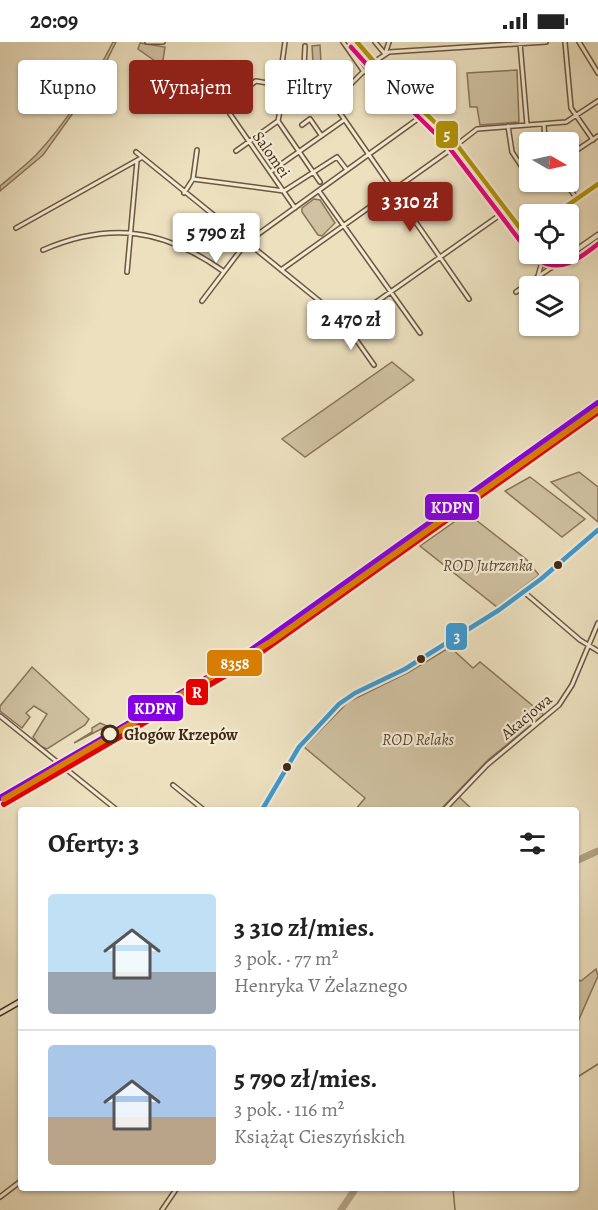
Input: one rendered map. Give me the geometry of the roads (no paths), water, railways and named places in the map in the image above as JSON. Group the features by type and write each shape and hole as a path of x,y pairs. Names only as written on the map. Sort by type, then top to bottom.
{"main road":[{"path":"357,42 371,60"},
{"path":"427,114 456,145 519,224"},
{"path":"579,248 598,235"},
{"path":"547,264 552,267"},
{"path":"552,267 556,264"},
{"path":"264,807 299,747 339,704 350,696 423,659 524,592 598,530"},
{"path":"0,1013 18,1003"}],"street":[{"path":"147,42 163,42"},
{"path":"282,60 285,42"},
{"path":"343,42 364,72 353,83"},
{"path":"375,42 385,54"},
{"path":"385,54 389,42"},
{"path":"442,42 443,48"},
{"path":"376,60 385,54 491,44 546,42"},
{"path":"565,42 571,108 593,140"},
{"path":"579,42 598,73"},
{"path":"520,43 526,125"},
{"path":"304,60 305,46"},
{"path":"256,81 265,83"},
{"path":"281,270 477,129 566,122 598,101"},
{"name":"Salomei","path":"230,114 295,208"},
{"path":"236,151 278,121 279,114"},
{"path":"340,114 469,299"},
{"path":"202,300 246,243 425,114"},
{"path":"302,125 310,120 321,135"},
{"path":"270,171 344,120"},
{"path":"278,121 320,182"},
{"path":"544,124 544,132"},
{"path":"508,126 512,152 519,163"},
{"path":"579,149 598,136"},
{"path":"184,193 193,179 197,150"},
{"path":"127,272 139,160 136,152"},
{"path":"193,179 284,191 337,157 347,170"},
{"path":"139,160 281,270 345,324 374,365"},
{"path":"16,228 139,160"},
{"path":"570,204 598,184"},
{"path":"319,191 420,333"},
{"path":"572,192 577,199"},
{"path":"345,324 507,210"},
{"path":"43,250 83,236 131,233 176,244 224,271"},
{"path":"540,276 552,267"},
{"path":"524,592 598,651"},
{"name":"Akacjowa","path":"447,807 487,765 559,705 572,685 598,623"},
{"path":"0,716 113,807"},
{"path":"173,785 200,807"},
{"path":"0,1197 18,1183"},
{"path":"162,1210 175,1191"}],"waterway":[{"path":"579,860 598,851"},
{"path":"579,1076 598,1064"},
{"path":"341,1210 354,1191"},
{"path":"453,1191 455,1210"}],"place":[{"name":"Głogów Krzepów","path":"110,734"}],"park label":[{"name":"ROD Jutrzenka","path":"488,565"},
{"name":"ROD Relaks","path":"418,739"}]}
